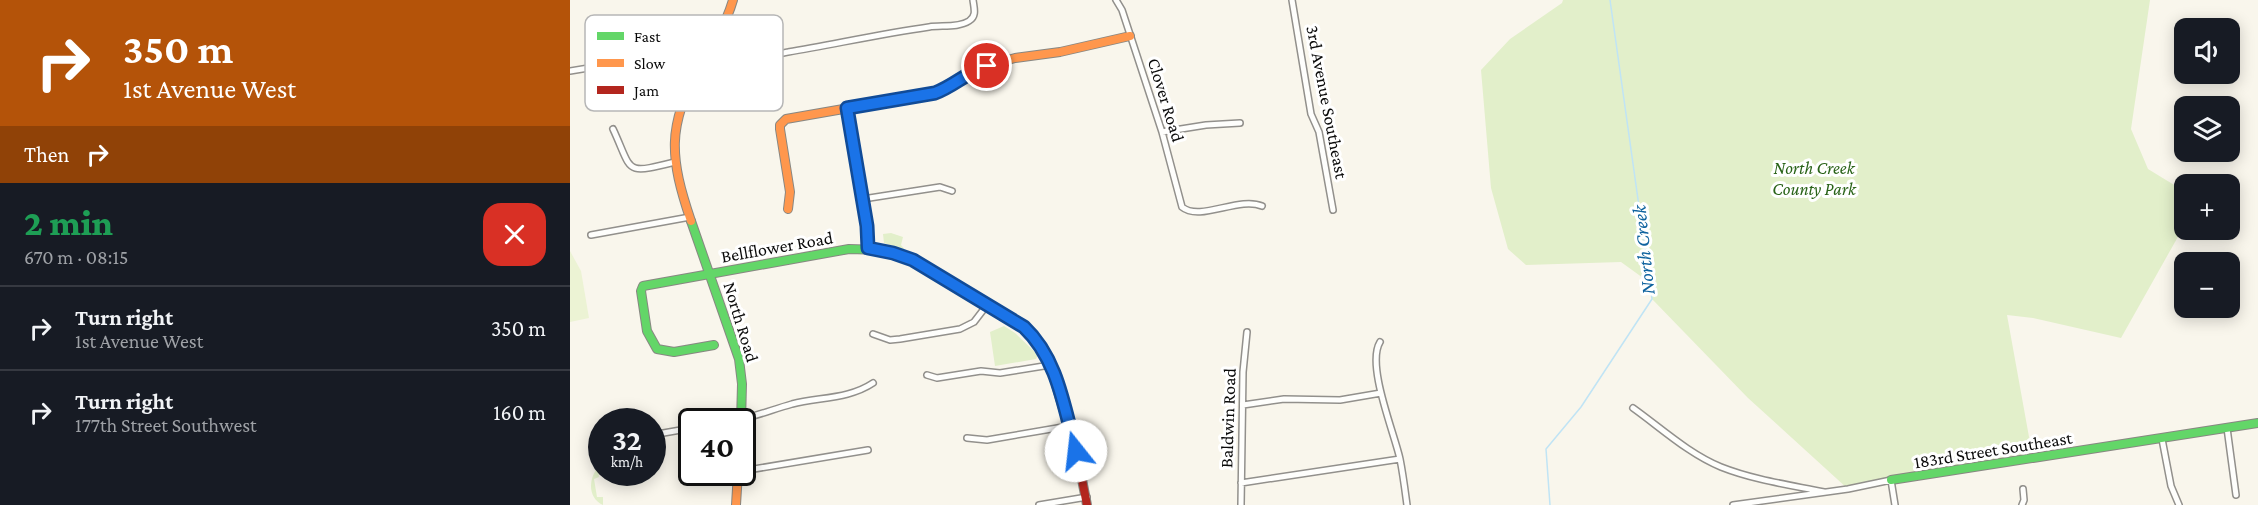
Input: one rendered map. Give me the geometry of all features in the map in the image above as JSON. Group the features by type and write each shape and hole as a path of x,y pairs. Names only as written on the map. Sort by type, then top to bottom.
{"street":[{"name":"North Road","path":"728,15 733,0"},
{"path":"783,52 964,23 973,17 975,11 973,0"},
{"name":"Clover Road","path":"1116,0 1122,10 1162,132 1181,203 1186,210 1195,212 1249,202 1262,206"},
{"name":"3rd Avenue Southeast","path":"1292,0 1311,114 1319,132 1333,210"},
{"path":"788,209 790,192 780,129 780,125 786,119 935,93 973,70 1015,58 1060,52 1130,36"},
{"path":"570,71 585,69"},
{"path":"847,108 863,199 868,248"},
{"name":"North Road","path":"679,111 675,132 678,183 739,359 742,408"},
{"path":"1162,132 1206,125 1240,123"},
{"path":"613,129 627,164 637,169 647,169 675,162"},
{"path":"863,199 940,187 952,190"},
{"path":"591,235 690,217"},
{"name":"Bellflower Road","path":"714,345 674,352 663,352 657,349 647,330 642,301 641,291 646,284 849,249 868,248 913,260 1024,327 1039,342 1050,365 1069,426 1087,501"},
{"path":"873,334 890,340 960,329 974,322 987,305"},
{"name":"Baldwin Road","path":"1241,505 1247,332"},
{"path":"1380,342 1376,354 1381,393 1400,459 1407,505"},
{"path":"927,375 937,378 981,371 1000,373 1050,365"},
{"path":"756,416 792,404 859,392 873,383"},
{"path":"1243,405 1284,399 1340,400 1381,393"},
{"path":"1633,408 1698,455 1721,467 1771,481 1824,492"},
{"name":"183rd Street Southeast","path":"1733,505 1778,502 1891,480 2258,423"},
{"path":"968,438 987,440 1069,426"},
{"path":"2227,428 2236,495"},
{"path":"2162,439 2171,486 2180,505"},
{"path":"756,469 868,450"},
{"path":"1241,483 1400,459"},
{"path":"1891,480 1895,505"},
{"path":"736,505 737,486"},
{"path":"2022,505 2023,489"},
{"path":"1039,505 1087,501"}],"green space":[{"name":"North Creek County Park","path":"1563,0 2150,0 2131,129 2148,169 2174,185 2174,240 2176,240 2121,338 2033,318 2007,315 2033,459 1848,489 1748,398 1652,299 1650,283 1621,262 1526,265 1508,249 1491,188 1481,70 1510,39 1562,3"},
{"path":"891,233 903,237 901,245 905,250 884,243 883,234"},
{"path":"570,251 581,271 589,318 570,322"},
{"path":"1004,326 1015,333 1038,355 1036,359 995,366 990,332"},
{"path":"591,486 595,486 597,497 603,497 603,505 595,499"}],"waterway":[{"name":"North Creek","path":"1550,505 1546,449 1581,407 1652,299 1610,0"}],"traffic: fast":[{"path":"691,221 739,359 741,408"},
{"path":"714,345 674,352 657,349 647,331 641,291 643,286 849,249 882,250 913,260 1025,327 1042,350 1051,368"},
{"path":"1891,480 2258,423"}],"traffic: slow":[{"path":"728,15 733,0"},
{"path":"788,209 790,192 780,129 780,125 786,119 935,93 973,70 1015,58 1060,52 1130,36"},
{"path":"680,111 675,143 676,161 691,221"},
{"path":"736,505 737,486"}],"traffic: jam":[{"path":"1051,368 1078,459 1087,505"}],"route":[{"path":"987,66 973,70 935,93 847,108 867,226 868,248 913,260 1032,334 1045,353 1056,379 1076,451"}]}
